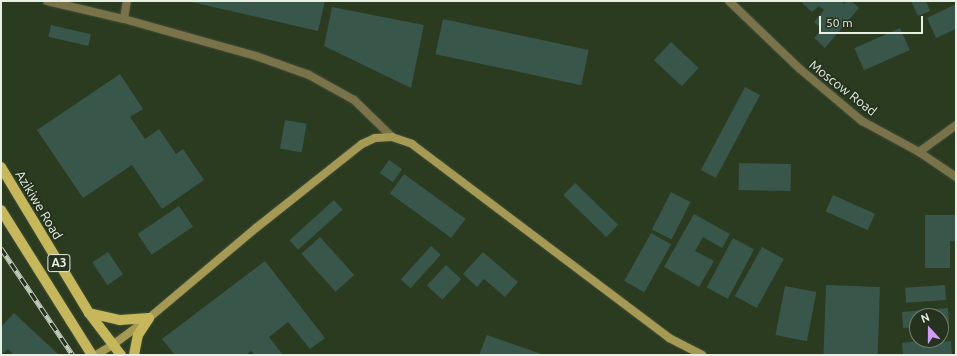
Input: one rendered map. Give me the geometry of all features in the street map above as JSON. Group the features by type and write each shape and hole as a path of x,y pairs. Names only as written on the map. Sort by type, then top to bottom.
{"main road":[{"name":"Azikiwe Road","path":"1,167 89,313 121,355"},
{"name":"A3","path":"1,210 92,355"},
{"path":"89,313 120,320 149,318"},
{"path":"134,355 138,335 149,318"}],"street":[{"path":"47,1 124,19 256,56 309,75 354,100 392,137"},
{"path":"124,19 127,1"},
{"name":"Moscow Road","path":"729,1 800,69 862,120 919,152 956,177"},
{"path":"919,152 956,125"},
{"path":"96,355 114,344 149,318 256,228 362,144 375,138 392,137 412,144 669,338 702,355"}],"shaded area":[{"path":"1,1 956,1 956,355 1,355"}],"building":[{"path":"187,1 325,1 318,31"},
{"path":"804,1 840,1 844,4 847,1 851,1 859,8 825,48 814,38 822,29 814,22 824,10 819,6 812,12 802,3"},
{"path":"911,1 926,1 930,11 918,16"},
{"path":"956,4 956,29 936,38 927,18"},
{"path":"332,7 424,25 411,88 324,46"},
{"path":"443,19 589,50 581,85 436,54"},
{"path":"51,25 91,34 88,46 48,37"},
{"path":"900,28 910,50 864,70 854,48"},
{"path":"671,42 699,68 682,86 654,60"},
{"path":"120,74 143,109 130,117 145,139 159,129 176,154 183,149 204,180 162,209 132,165 83,198 37,130"},
{"path":"745,87 760,95 716,178 701,170"},
{"path":"285,120 307,124 302,152 280,149"},
{"path":"389,160 402,169 393,182 380,173"},
{"path":"739,163 791,164 791,191 739,190"},
{"path":"404,174 465,219 451,238 390,193"},
{"path":"575,183 618,225 606,237 563,195"},
{"path":"671,192 691,202 672,239 652,229"},
{"path":"833,195 875,214 868,230 826,211"},
{"path":"334,200 343,210 298,250 289,240"},
{"path":"179,206 193,227 152,255 138,234"},
{"path":"694,214 730,234 722,248 703,237 695,251 714,261 699,287 664,267"},
{"path":"925,215 956,215 956,241 950,241 950,268 925,268"},
{"path":"651,233 671,244 644,292 624,281"},
{"path":"320,237 354,275 336,292 301,254"},
{"path":"733,238 754,249 728,299 707,287"},
{"path":"431,246 441,255 411,288 401,279"},
{"path":"762,247 784,259 757,308 735,296"},
{"path":"108,252 123,274 107,285 92,263"},
{"path":"483,252 518,282 505,297 484,279 477,287 463,274"},
{"path":"265,261 325,338 310,349 288,322 269,337 283,355 255,355 251,351 246,355 175,355 162,339"},
{"path":"446,265 461,279 442,300 427,285"},
{"path":"826,285 880,287 878,355 824,355"},
{"path":"945,285 946,300 906,303 905,288"},
{"path":"785,286 816,292 807,341 775,335"},
{"path":"909,311 909,328 903,328 902,312"},
{"path":"14,313 59,355 14,355 8,349 1,355 1,327"},
{"path":"487,335 544,355 479,355"},
{"path":"949,341 951,341 952,355 903,355 902,343 909,342 909,348 949,348"}],"railway":[{"path":"1,248 73,355"}]}
